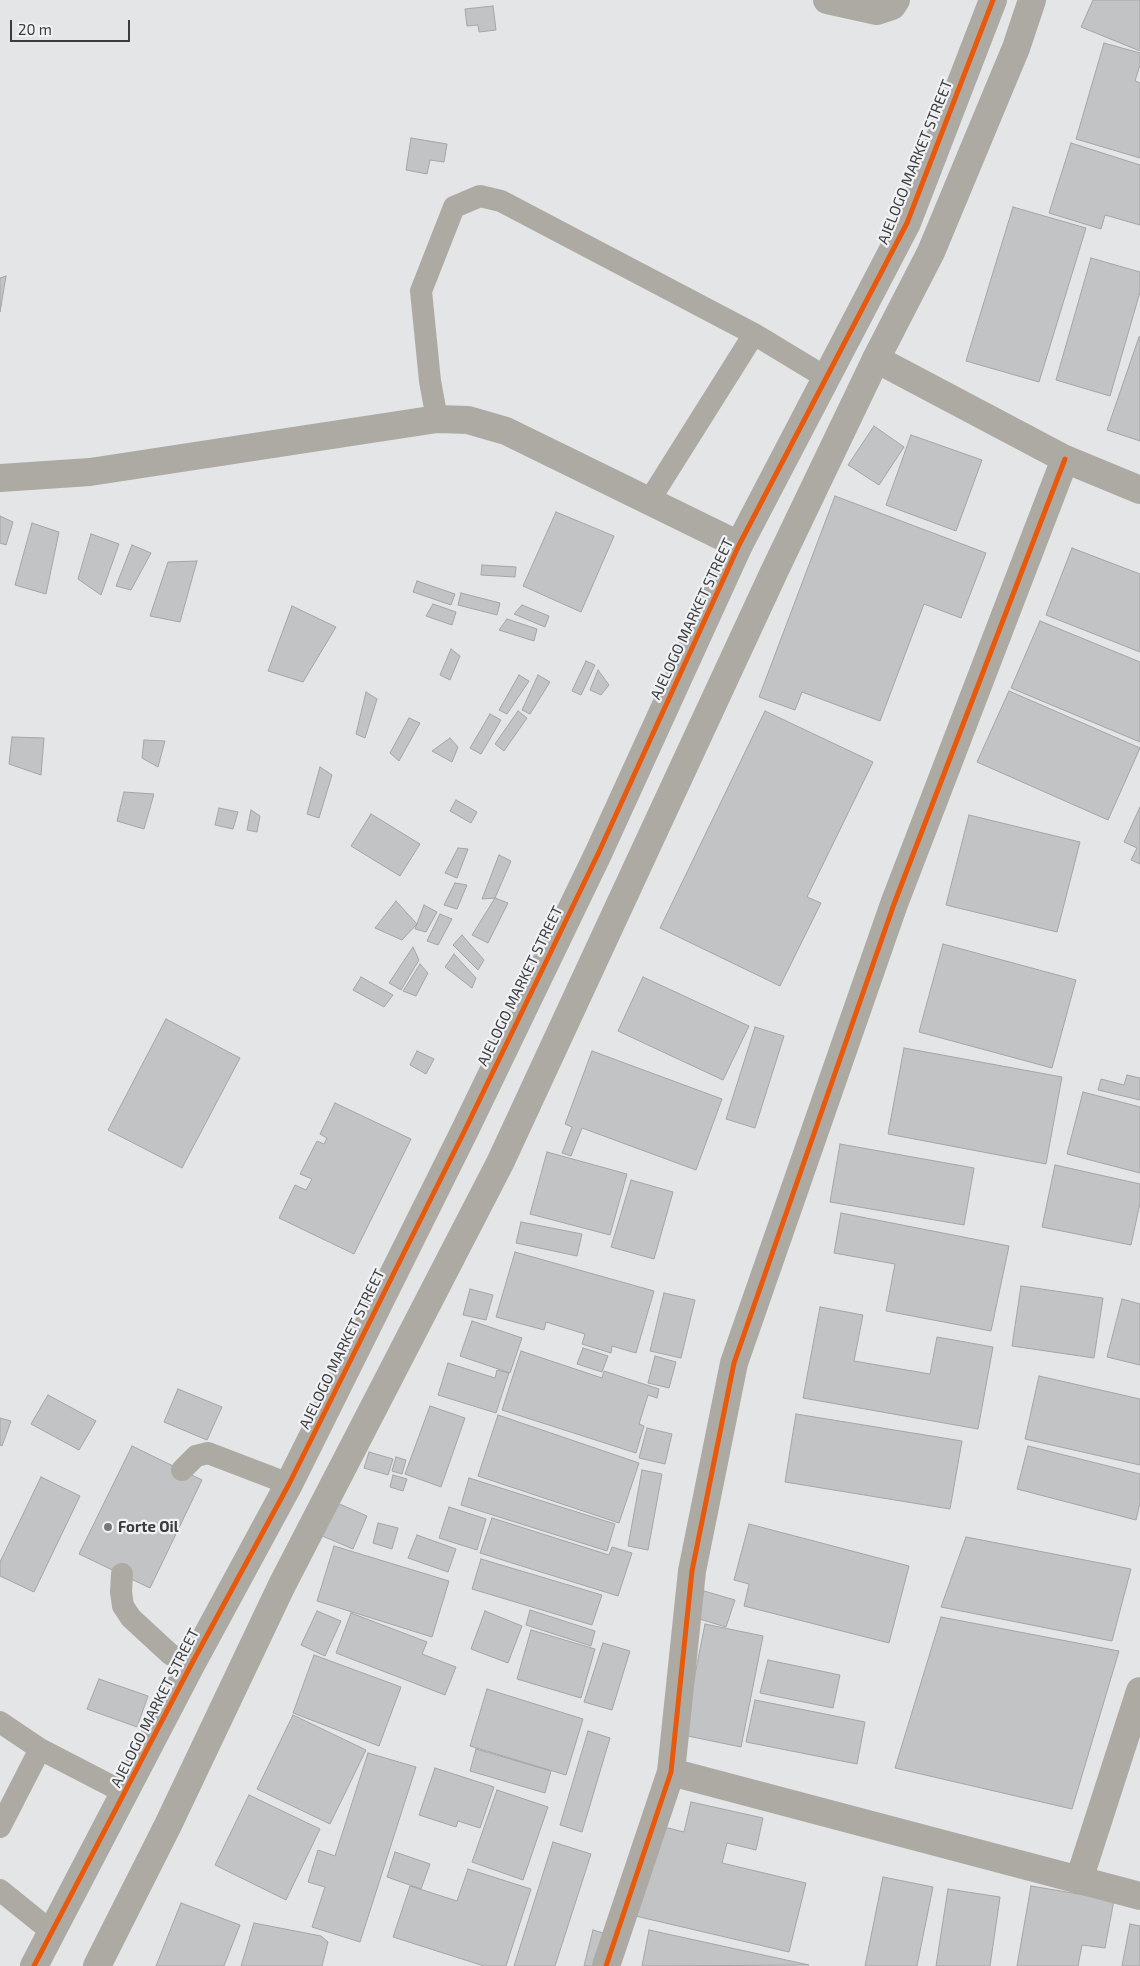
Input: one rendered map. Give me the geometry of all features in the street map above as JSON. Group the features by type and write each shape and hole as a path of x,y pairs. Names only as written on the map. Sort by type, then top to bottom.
{"street":[{"path":"827,0 877,11 892,6 896,0"},
{"name":"AJELOGO MARKET STREET","path":"34,1966 288,1484 464,1132 598,854 739,545 907,223 993,0"},
{"path":"97,1966 168,1825 282,1585 500,1163 774,572 876,359 931,252 1016,48 1032,0"},
{"path":"876,359 1065,459 1140,490"},
{"path":"0,478 90,472 437,419 468,420 506,431 739,545"},
{"path":"606,1966 671,1772 692,1571 734,1364 894,904 1065,459"},
{"path":"1079,1880 1140,1691"},
{"path":"671,1772 1140,1896"}],"lane":[{"path":"437,419 430,381 421,291 454,207 480,196 501,201 754,334 825,377"},
{"path":"649,501 754,334"},
{"path":"182,1470 196,1456 208,1453 288,1484"},
{"path":"122,1574 121,1592 123,1606 131,1618 170,1654 191,1665"},
{"path":"0,1722 40,1749 125,1793"},
{"path":"0,1827 40,1749"},
{"path":"0,1890 52,1932"}],"building":[{"path":"1093,0 1140,0 1140,51 1081,27"},
{"path":"493,6 496,30 479,32 478,25 467,26 465,9"},
{"path":"1104,43 1140,53 1140,65 1135,81 1140,83 1140,158 1076,139"},
{"path":"411,138 447,144 444,162 430,160 427,174 406,170"},
{"path":"1071,143 1140,165 1140,225 1105,215 1101,229 1049,213"},
{"path":"1013,207 1086,228 1039,382 966,361"},
{"path":"1091,258 1140,272 1140,292 1110,396 1056,380"},
{"path":"6,276 0,312 0,278"},
{"path":"1140,337 1140,441 1107,430"},
{"path":"874,426 904,447 879,485 848,465"},
{"path":"911,435 982,460 956,531 886,505"},
{"path":"835,496 986,553 961,618 924,604 880,721 802,692 795,710 759,697"},
{"path":"556,512 614,536 581,612 523,586"},
{"path":"0,516 13,522 6,545 0,543"},
{"path":"32,523 59,532 46,594 15,585"},
{"path":"91,534 119,544 101,595 78,579"},
{"path":"132,545 151,553 131,590 116,586"},
{"path":"1072,548 1140,574 1140,652 1046,615"},
{"path":"197,561 180,622 150,616 168,562"},
{"path":"482,565 516,567 515,577 481,575"},
{"path":"417,581 455,594 451,605 413,592"},
{"path":"461,593 500,603 497,615 458,605"},
{"path":"433,604 456,612 452,625 426,616"},
{"path":"522,605 549,616 545,627 514,614"},
{"path":"292,606 336,627 303,682 268,671"},
{"path":"507,619 537,629 534,641 499,630"},
{"path":"1040,621 1140,662 1140,742 1011,688"},
{"path":"451,649 460,656 450,680 440,675"},
{"path":"586,661 595,665 581,695 572,691"},
{"path":"598,670 609,685 601,695 590,690"},
{"path":"519,675 529,681 507,714 499,710"},
{"path":"538,675 550,682 530,714 522,710"},
{"path":"1009,691 1140,748 1108,820 977,762"},
{"path":"366,692 377,699 365,738 356,734"},
{"path":"518,711 527,718 504,751 495,744"},
{"path":"765,711 873,762 807,897 821,903 780,986 660,928"},
{"path":"490,714 501,720 481,754 470,748"},
{"path":"409,718 420,723 399,761 390,753"},
{"path":"12,737 44,738 41,775 9,764"},
{"path":"450,738 458,747 452,762 432,751"},
{"path":"144,740 165,741 158,767 142,758"},
{"path":"320,767 332,775 319,818 307,814"},
{"path":"124,792 154,794 144,829 117,821"},
{"path":"456,800 477,812 471,823 450,811"},
{"path":"1140,807 1140,864 1131,860 1137,848 1124,842"},
{"path":"219,808 238,812 233,829 215,825"},
{"path":"251,810 260,816 257,832 247,830"},
{"path":"371,814 420,844 400,876 351,846"},
{"path":"969,815 1080,842 1057,932 946,905"},
{"path":"458,848 468,849 457,878 445,873"},
{"path":"499,855 511,861 495,898 482,899"},
{"path":"455,883 467,885 457,909 444,905"},
{"path":"495,898 508,903 488,943 472,935"},
{"path":"396,901 417,924 402,940 375,928"},
{"path":"424,905 437,912 426,932 415,929"},
{"path":"440,914 452,919 438,945 427,941"},
{"path":"462,935 484,960 478,970 453,945"},
{"path":"943,944 1076,980 1052,1068 919,1032"},
{"path":"413,947 419,960 401,990 389,983"},
{"path":"454,954 476,978 472,988 445,967"},
{"path":"420,964 428,973 416,996 403,991"},
{"path":"361,977 393,995 384,1007 353,990"},
{"path":"643,977 749,1026 723,1080 618,1031"},
{"path":"166,1019 240,1058 182,1168 108,1130"},
{"path":"755,1027 784,1036 755,1128 726,1119"},
{"path":"904,1048 1062,1077 1046,1164 888,1134"},
{"path":"417,1051 434,1059 426,1074 410,1065"},
{"path":"592,1051 722,1099 696,1170 582,1128 571,1156 562,1153 572,1127 565,1124"},
{"path":"1127,1075 1140,1078 1140,1100 1098,1090 1101,1079 1124,1085"},
{"path":"1083,1092 1140,1107 1140,1173 1067,1154"},
{"path":"335,1103 411,1139 354,1254 279,1218 295,1185 306,1190 312,1179 300,1174 317,1141 324,1144 327,1138 320,1134"},
{"path":"840,1144 974,1168 964,1225 830,1202"},
{"path":"547,1152 627,1174 610,1235 530,1214"},
{"path":"1055,1165 1140,1184 1140,1203 1131,1245 1042,1227"},
{"path":"631,1180 673,1192 654,1259 611,1247"},
{"path":"841,1213 1009,1246 991,1331 886,1311 895,1264 834,1253"},
{"path":"521,1222 582,1234 577,1256 516,1243"},
{"path":"515,1252 654,1291 636,1353 612,1346 611,1353 582,1344 585,1334 546,1322 544,1330 496,1317"},
{"path":"1021,1286 1103,1298 1094,1358 1012,1346"},
{"path":"470,1289 493,1295 486,1320 463,1315"},
{"path":"664,1293 695,1300 681,1358 650,1351"},
{"path":"1122,1299 1140,1304 1140,1365 1107,1357"},
{"path":"820,1307 863,1315 854,1361 930,1374 937,1337 993,1347 978,1429 803,1398"},
{"path":"472,1321 522,1338 510,1373 460,1356"},
{"path":"583,1348 608,1356 602,1372 577,1364"},
{"path":"521,1351 602,1378 604,1371 659,1389 657,1398 648,1395 639,1424 644,1426 636,1453 502,1410"},
{"path":"655,1356 676,1362 669,1388 648,1383"},
{"path":"448,1363 495,1378 497,1370 509,1373 496,1413 438,1395"},
{"path":"1039,1376 1140,1399 1140,1465 1025,1439"},
{"path":"178,1389 222,1407 207,1440 164,1422"},
{"path":"48,1395 96,1421 79,1450 31,1424"},
{"path":"430,1406 465,1418 441,1487 405,1474"},
{"path":"796,1414 962,1441 950,1509 785,1482"},
{"path":"498,1415 639,1463 619,1523 478,1476"},
{"path":"0,1418 11,1421 2,1446 0,1445"},
{"path":"647,1428 672,1434 665,1464 639,1458"},
{"path":"132,1446 202,1480 150,1588 79,1554"},
{"path":"1028,1446 1140,1474 1140,1503 1136,1520 1017,1489"},
{"path":"369,1452 393,1459 388,1475 364,1468"},
{"path":"396,1457 406,1460 402,1474 392,1471"},
{"path":"642,1470 662,1474 648,1550 628,1546"},
{"path":"393,1475 407,1479 403,1491 390,1487"},
{"path":"41,1477 80,1496 34,1592 0,1576 0,1562"},
{"path":"469,1478 615,1524 607,1551 461,1505"},
{"path":"335,1502 367,1516 353,1549 320,1535"},
{"path":"449,1507 486,1519 477,1550 439,1538"},
{"path":"492,1518 609,1555 612,1547 632,1553 618,1596 480,1553"},
{"path":"378,1523 398,1528 392,1549 373,1543"},
{"path":"749,1524 909,1566 889,1643 744,1606 749,1584 734,1580"},
{"path":"417,1535 456,1549 448,1572 408,1558"},
{"path":"966,1537 1131,1569 1112,1641 941,1607"},
{"path":"334,1546 449,1581 432,1637 317,1601"},
{"path":"481,1559 602,1595 592,1625 472,1589"},
{"path":"704,1591 735,1600 726,1627 696,1618"},
{"path":"530,1610 595,1631 591,1646 526,1625"},
{"path":"317,1611 341,1621 325,1656 301,1645"},
{"path":"485,1611 522,1626 508,1663 471,1649"},
{"path":"351,1613 427,1642 422,1654 456,1667 445,1695 336,1653"},
{"path":"941,1617 1119,1651 1072,1809 895,1768"},
{"path":"705,1624 763,1636 741,1747 683,1735"},
{"path":"531,1630 595,1649 581,1698 517,1679"},
{"path":"603,1643 630,1651 612,1710 584,1702"},
{"path":"314,1655 401,1687 379,1746 293,1713"},
{"path":"768,1660 840,1675 833,1708 760,1693"},
{"path":"99,1679 148,1696 137,1727 87,1709"},
{"path":"487,1689 583,1719 566,1775 470,1746"},
{"path":"755,1700 865,1722 857,1764 746,1742"},
{"path":"293,1715 366,1750 330,1824 257,1789"},
{"path":"588,1731 610,1738 582,1832 560,1825"},
{"path":"476,1749 551,1771 545,1793 470,1771"},
{"path":"368,1753 416,1767 360,1942 312,1927 325,1887 308,1882 318,1850 335,1856"},
{"path":"435,1768 494,1787 480,1828 458,1821 456,1827 419,1815"},
{"path":"497,1790 548,1807 523,1880 472,1862"},
{"path":"249,1795 320,1829 286,1900 215,1865"},
{"path":"691,1802 763,1818 756,1850 727,1843 722,1863 806,1883 789,1952 627,1914 648,1823 684,1832"},
{"path":"553,1842 591,1854 555,1966 514,1966"},
{"path":"395,1852 430,1864 421,1889 387,1877"},
{"path":"468,1869 531,1889 506,1966 484,1966 393,1937 410,1886 457,1901"},
{"path":"883,1877 933,1887 917,1966 865,1966"},
{"path":"1031,1886 1114,1900 1105,1948 1082,1945 1078,1966 1017,1966"},
{"path":"948,1889 1000,1897 990,1966 936,1966"},
{"path":"181,1903 240,1925 224,1966 156,1966"},
{"path":"254,1923 321,1936 328,1942 322,1966 241,1966"},
{"path":"1130,1924 1140,1926 1140,1966 1122,1966"},
{"path":"593,1930 614,1936 607,1966 584,1966"},
{"path":"649,1930 809,1965 642,1966"}],"cycle path":[{"path":"34,1966 191,1665 289,1484 464,1132 598,854 739,545 907,223 993,0"},
{"path":"606,1966 671,1772 692,1571 734,1363 894,904 1065,459"}],"place":[{"name":"Forte Oil","path":"108,1527"}]}
